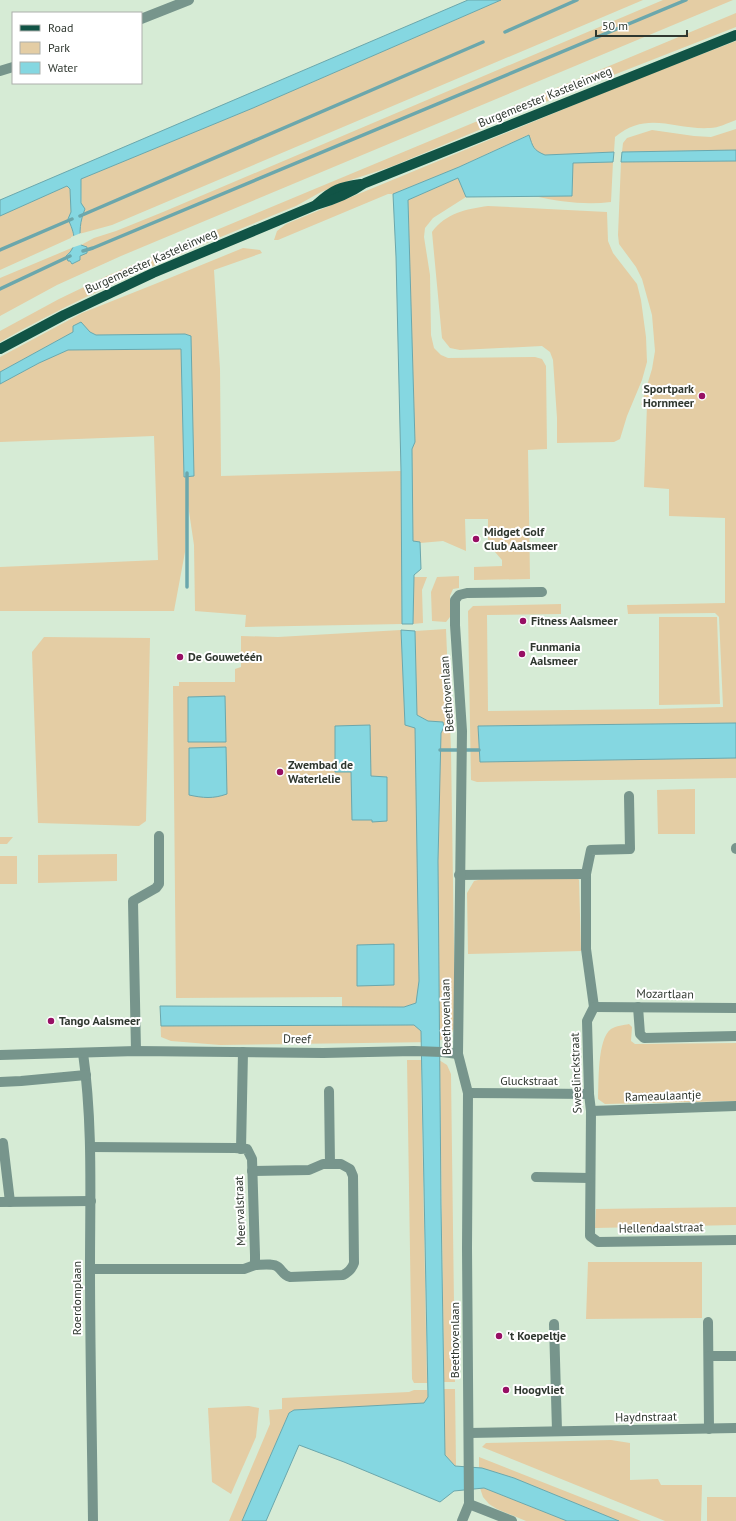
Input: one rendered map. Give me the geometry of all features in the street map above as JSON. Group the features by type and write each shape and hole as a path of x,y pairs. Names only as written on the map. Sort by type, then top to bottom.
{"main road":[{"name":"Burgemeester Kasteleinweg","path":"0,349 64,315 153,273 316,205 334,201 347,195 365,183 736,35"}],"street":[{"path":"142,19 189,0"},
{"path":"0,71 12,67"},
{"name":"Beethovenlaan","path":"462,1521 469,1504 467,1248 468,1093 458,1054 459,875 462,731 455,625 455,600 459,595 467,593 542,592"},
{"name":"Sweelinckstraat","path":"590,1236 591,1111 589,1094 587,1021 594,1007 586,949 586,874 591,850 630,849 628,796"},
{"path":"136,1050 133,901 156,888 159,884 159,836"},
{"path":"459,875 586,874"},
{"name":"Mozartlaan","path":"594,1007 736,1008"},
{"path":"638,1007 640,1034 644,1038 736,1036"},
{"name":"Dreef","path":"0,1055 136,1050 323,1053 442,1052 458,1054"},
{"path":"90,1148 241,1149 243,1052"},
{"path":"0,1082 86,1075 83,1053"},
{"name":"Roerdomplaan","path":"86,1075 90,1148 93,1521"},
{"path":"329,1091 330,1164"},
{"name":"Gluckstraat","path":"468,1093 589,1094"},
{"name":"Rameaulaantje","path":"591,1111 736,1106"},
{"path":"3,1143 5,1202 90,1201"},
{"name":"Meervalstraat","path":"241,1149 247,1150 252,1159 255,1265"},
{"path":"90,1268 244,1269 255,1265 274,1265 278,1267 286,1276 290,1277 343,1275 349,1273 354,1263 353,1176 350,1169 341,1164 323,1164 309,1170 252,1171"},
{"path":"536,1177 590,1178"},
{"name":"Hellendaalstraat","path":"590,1236 598,1242 736,1240"},
{"path":"708,1322 709,1429"},
{"path":"554,1324 556,1431"},
{"path":"708,1356 736,1356"},
{"name":"Haydnstraat","path":"469,1433 736,1428"},
{"path":"469,1504 512,1521"}],"green space":[{"path":"501,0 643,0 112,225 79,234 82,218 81,179 253,108"},
{"path":"663,0 733,0 121,256 57,285 0,316 0,278 74,247 66,256 72,264 80,260 80,256 87,247 81,245 94,238 116,231 163,212"},
{"path":"736,13 736,27 565,94 393,166 321,192 296,206 183,253 109,286 36,322 0,342 0,331 59,299 111,274"},
{"path":"736,41 736,120 713,128 697,128 661,123 639,124 627,129 615,137 614,152 545,155 534,148 528,135 459,167 393,194 388,194 278,240 274,240 277,231 286,224 622,85"},
{"path":"736,129 736,150 622,152 623,143 627,138 652,130 711,137"},
{"path":"736,161 736,723 478,726 480,762 736,758 736,778 477,782 471,780 468,611 473,606 561,604 561,614 487,615 488,711 723,707 719,617 715,613 628,614 627,605 725,603 725,518 669,516 669,489 644,487 647,405 641,405 652,369 655,351 652,315 642,279 636,267 619,244 618,235 621,162"},
{"path":"613,162 611,202 573,202 534,196 572,196 573,163"},
{"path":"458,178 466,197 433,218 425,228 424,237 430,275 431,335 434,348 441,355 448,358 535,357 542,359 546,366 547,449 528,450 530,579 474,580 474,567 502,566 502,560 488,544 488,519 465,519 466,551 443,541 420,543 413,542 412,449 415,442 408,200"},
{"path":"67,186 70,189 71,212 68,219 73,229 73,237 0,270 0,216"},
{"path":"488,206 607,212 608,241 613,253 637,284 641,300 646,337 647,362 642,380 627,416 620,439 614,442 557,443 557,418 553,360 550,352 542,346 460,350 450,348 442,338 432,232 450,216 464,211"},
{"path":"243,248 260,250 262,253 214,270 220,369 221,476 401,471 402,624 245,627 246,615 195,611 194,545 187,498 185,552 174,611 0,611 0,567 158,560 154,436 0,442 0,384 39,363 68,350 181,349 184,476 194,476 191,336 185,334 96,335 90,332 81,323 73,326 73,332 0,372 0,357 82,313"},
{"path":"459,576 459,588 453,589 450,596 450,617 446,622 432,621 431,592 437,577"},
{"path":"414,577 427,577 422,590 423,623 413,624"},
{"path":"659,617 717,617 720,704 659,705"},
{"path":"446,629 451,750 455,1016 452,1033 446,1038 436,1042 220,1045 171,1041 161,1037 160,1006 161,1025 415,1025 421,1031 438,861 441,732 444,727 443,722 428,721 417,715 415,631"},
{"name":"Zwembad de Waterlelie","path":"401,630 405,725 415,728 419,981 418,998 416,1003 404,1007 342,1007 342,997 176,998 173,686 179,686 179,682 235,682 235,669 241,667 241,636 278,637"},
{"path":"44,637 150,638 146,821 139,826 38,823 32,652"},
{"path":"695,789 695,834 658,834 657,790"},
{"path":"0,837 13,837 7,844 0,844"},
{"path":"117,854 117,881 38,883 38,855"},
{"path":"0,856 17,856 17,884 0,884"},
{"path":"576,876 579,880 581,951 468,954 467,893 474,881 482,879"},
{"path":"629,1024 632,1027 631,1041 635,1044 736,1043 736,1101 605,1104 598,1099 601,1051 606,1034 611,1029"},
{"path":"407,1060 439,1060 447,1065 451,1074 455,1382 444,1382 440,1070 421,1070 427,1383 414,1383 412,1379"},
{"path":"736,1207 736,1225 595,1228 596,1209"},
{"path":"588,1262 702,1262 702,1318 586,1319"},
{"path":"444,1389 455,1389 456,1466 445,1455"},
{"path":"414,1390 427,1390 428,1397 424,1403 294,1410 289,1413 242,1521 229,1521 270,1424 269,1410 282,1409 282,1398 409,1392"},
{"path":"249,1406 259,1408 256,1437 231,1494 212,1482 208,1408"},
{"path":"611,1440 630,1443 630,1480 658,1479 661,1485 702,1485 701,1521 665,1521 482,1447 486,1443"},
{"path":"479,1457 641,1521 619,1521 514,1478 479,1468"},
{"path":"480,1488 484,1488 567,1521 526,1521 497,1509 489,1504 483,1497"},
{"path":"707,1497 736,1497 736,1521 707,1521"}],"water":[{"path":"468,0 501,0 253,108 81,179 81,203 85,209 81,222 80,240 81,245 87,247 87,253 80,256 80,260 72,264 68,261 66,256 73,248 74,243 72,229 68,219 71,212 70,189 67,186 0,216 0,200"},
{"path":"529,135 534,148 545,155 614,152 613,162 573,163 572,196 466,197 458,178 408,200 415,442 412,449 413,541 420,542 421,569 414,575 413,624 402,624 401,471 393,194 459,167"},
{"path":"736,150 736,161 621,162 622,152"},
{"path":"81,322 90,332 96,335 185,334 191,336 194,476 184,477 181,349 68,350 39,363 0,384 0,372 73,332 73,326"},
{"path":"401,630 415,631 417,715 428,721 443,722 444,727 441,733 438,861 445,1455 455,1466 482,1468 514,1478 619,1521 567,1521 484,1488 454,1491 440,1502 299,1445 266,1521 242,1521 289,1413 294,1410 424,1403 428,1397 421,1031 414,1025 161,1026 160,1006 404,1007 416,1003 419,981 415,728 405,725"},
{"path":"225,696 226,742 188,742 188,697"},
{"path":"736,723 736,758 480,762 478,726"},
{"path":"370,725 371,776 387,777 387,821 372,822 372,820 352,820 351,772 335,772 335,726"},
{"path":"226,747 227,794 208,798 189,795 189,748"},
{"path":"394,944 394,985 357,986 357,945"}],"pier":[{"path":"81,233 83,244 71,248 71,237"}],"waterway":[{"path":"505,32 577,0"},
{"path":"83,251 686,0"},
{"path":"80,216 483,42"},
{"path":"0,250 72,219"},
{"path":"0,289 70,256"},
{"path":"187,473 187,587"},
{"path":"440,750 479,750"}],"place":[{"name":"Sportpark Hornmeer","path":"702,396"},
{"name":"Midget Golf Club Aalsmeer","path":"476,539"},
{"name":"Fitness Aalsmeer","path":"523,621"},
{"name":"Funmania Aalsmeer","path":"522,654"},
{"name":"De Gouwetéén","path":"180,657"},
{"name":"Zwembad de Waterlelie","path":"280,772"},
{"name":"Tango Aalsmeer","path":"51,1021"},
{"name":"'t Koepeltje","path":"499,1336"},
{"name":"Hoogvliet","path":"506,1390"}]}
